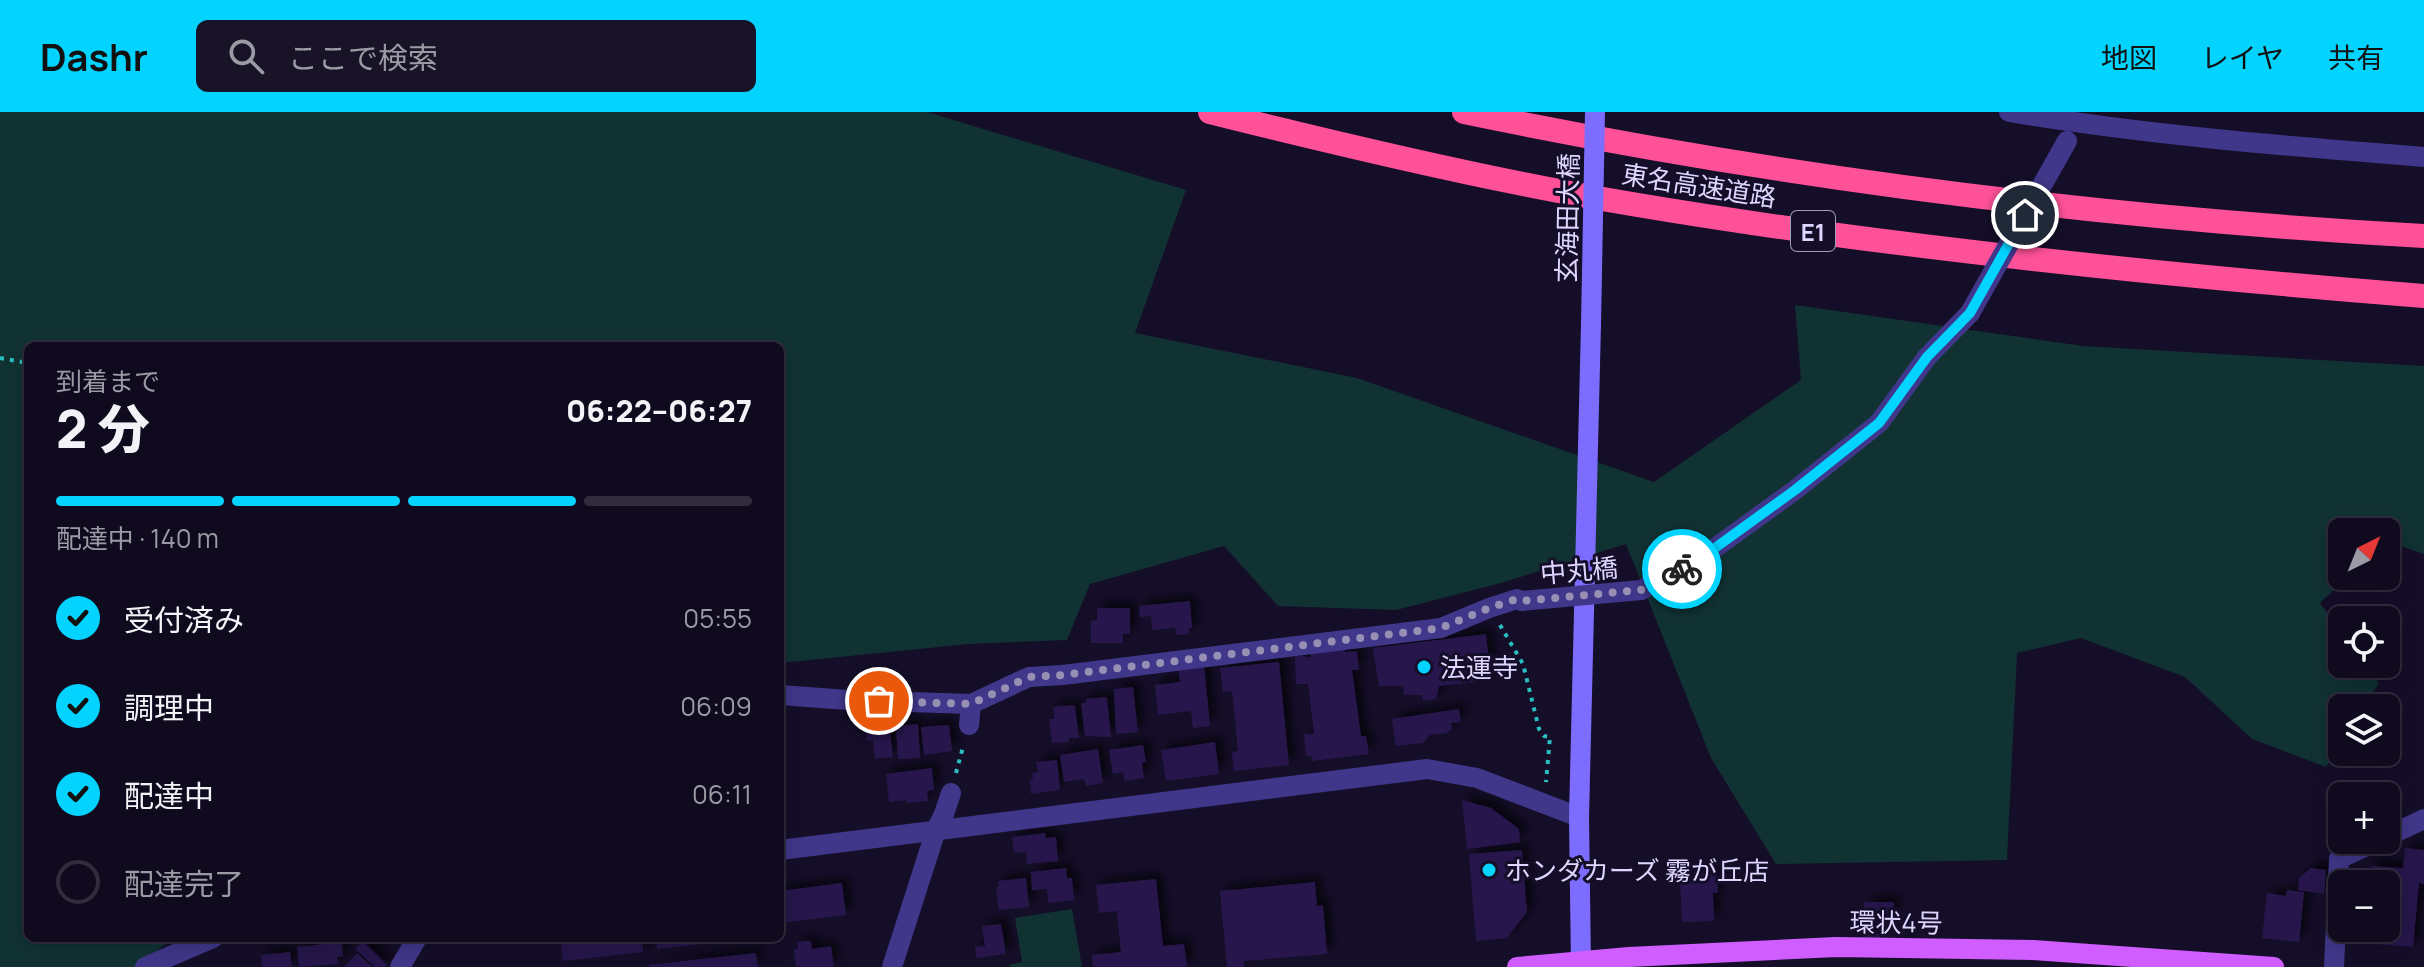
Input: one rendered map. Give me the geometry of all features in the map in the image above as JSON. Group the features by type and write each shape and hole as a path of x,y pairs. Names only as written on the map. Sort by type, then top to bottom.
{"highway":[{"name":"東名高速道路","path":"1210,112 1524,185 1731,220 1986,255 2424,296"},
{"name":"東名高速道路","path":"1464,112 1708,158 1887,186 2161,216 2424,236"}],"main road":[{"name":"環状4号","path":"1517,967 1836,947 2033,950 2274,967"}],"street":[{"name":"玄海田大橋","path":"1581,964 1579,817 1595,112"},
{"path":"2009,112 2070,132 2424,157"},
{"name":"中丸橋","path":"971,704 1029,677 1441,628 1517,599 1641,590 1697,561 1795,490 1879,423 1927,357 1970,313 2070,132"},
{"path":"784,695 971,704 969,725"},
{"path":"784,849 1427,769 1477,778 1579,817"},
{"path":"892,967 951,793"},
{"path":"2400,830 2424,819"},
{"path":"2334,967 2339,859 2350,854"},
{"path":"145,967 204,942"},
{"path":"400,967 415,942"}],"path":[{"path":"0,358 24,362"},
{"path":"1496,618 1523,664 1539,729 1544,736 1550,737 1544,804"},
{"path":"951,793 969,725"}],"green space":[{"path":"0,112 927,112 1186,190 1135,333 1357,378 1654,482 1801,380 1795,305 2083,346 2424,366 2424,554 2400,546 2400,518 2328,518 2328,590 2334,590 2320,603 2328,614 2328,678 2375,678 2379,683 2372,694 2328,694 2326,767 2252,739 2185,677 2081,638 2017,653 2007,860 1776,864 1711,758 1626,544 1501,583 1396,610 1278,606 1224,546 1090,584 1067,640 968,644 784,663 784,342 24,342 24,942 167,942 139,967 0,967"},
{"path":"1072,909 1082,967 1010,967 1022,962 1015,918"}],"building":[{"path":"1190,601 1192,628 1189,628 1189,634 1176,635 1175,628 1152,630 1151,616 1140,617 1139,606"},
{"path":"1097,608 1130,608 1130,634 1123,634 1123,643 1091,643 1091,621 1097,620"},
{"path":"1486,634 1491,680 1439,686 1436,699 1423,701 1422,695 1404,695 1403,686 1379,686 1373,648"},
{"path":"1344,648 1345,652 1357,651 1359,670 1352,670 1361,736 1366,736 1369,754 1312,761 1312,756 1306,756 1304,734 1314,734 1308,684 1296,684 1295,656 1311,657 1310,651"},
{"path":"1279,662 1289,765 1234,771 1232,752 1238,751 1232,691 1223,692 1220,668"},
{"path":"1204,664 1210,726 1193,728 1191,711 1158,715 1155,685 1180,682 1178,667"},
{"path":"1133,687 1138,732 1116,734 1114,689"},
{"path":"1107,697 1111,737 1085,736 1081,703 1086,703 1086,699"},
{"path":"1075,705 1079,738 1052,743 1049,719 1054,719 1053,707"},
{"path":"1459,709 1461,722 1451,723 1452,729 1447,733 1430,735 1423,743 1396,746 1392,719"},
{"path":"889,723 893,757 875,759 873,740 867,741 865,726"},
{"path":"918,724 920,758 898,759 896,726"},
{"path":"949,725 952,751 924,755 921,727"},
{"path":"1215,742 1219,774 1166,781 1161,750"},
{"path":"1143,745 1146,762 1142,763 1144,778 1125,781 1123,772 1113,774 1109,750"},
{"path":"1098,749 1103,783 1086,786 1084,779 1064,782 1060,755"},
{"path":"1057,760 1060,790 1031,794 1032,773 1038,772 1036,762"},
{"path":"932,768 934,790 927,791 928,801 889,802 886,774"},
{"path":"1462,800 1491,808 1519,829 1520,842 1467,849"},
{"path":"1045,833 1046,838 1056,837 1058,861 1027,864 1026,852 1014,853 1012,837"},
{"path":"2405,848 2424,850 2424,884 2419,883 2413,947 2375,944 2400,942 2400,870 2371,870 2371,866 2403,868"},
{"path":"1522,850 1527,912 1507,938 1476,941 1469,854"},
{"path":"1066,868 1067,878 1072,878 1074,900 1048,903 1047,889 1032,890 1031,872"},
{"path":"2311,868 2326,870 2324,894 2298,890 2299,878"},
{"path":"1700,873 1717,873 1718,893 1713,893 1714,921 1682,922 1680,881 1701,880"},
{"path":"1026,878 1029,907 999,910 998,881"},
{"path":"1156,879 1163,946 1184,944 1187,967 1093,967 1092,955 1121,952 1117,911 1099,913 1096,885"},
{"path":"1315,882 1317,906 1323,905 1327,954 1244,961 1244,967 1227,967 1220,891"},
{"path":"842,883 846,915 784,923 784,890"},
{"path":"2287,890 2304,892 2299,942 2262,938 2267,893 2286,896"},
{"path":"1864,902 1894,902 1894,917 1864,917"},
{"path":"1001,924 1006,954 976,958 975,947 985,946 982,926"},
{"path":"1864,934 1880,934 1879,939 1864,939"},
{"path":"811,941 812,949 831,946 834,967 796,967 794,949 798,949 797,942"},
{"path":"342,942 343,956 337,957 338,964 299,967 297,947"},
{"path":"364,942 387,965 375,967 355,949"},
{"path":"561,942 642,942 643,952 563,961"},
{"path":"656,942 718,942 657,949"},
{"path":"290,952 292,967 262,967 261,955"},
{"path":"357,953 372,967 344,967"},
{"path":"756,953 758,967 649,967 649,965"}],"way so far":[{"path":"879,701 971,704 1029,677 1441,628 1517,599 1641,590 1682,569"}],"place":[{"name":"法運寺","path":"1424,667"},
{"name":"ホンダカーズ 霧が丘店","path":"1489,870"}],"route":[{"path":"1682,569 1795,490 1879,423 1927,357 1970,313 2025,215"}]}
